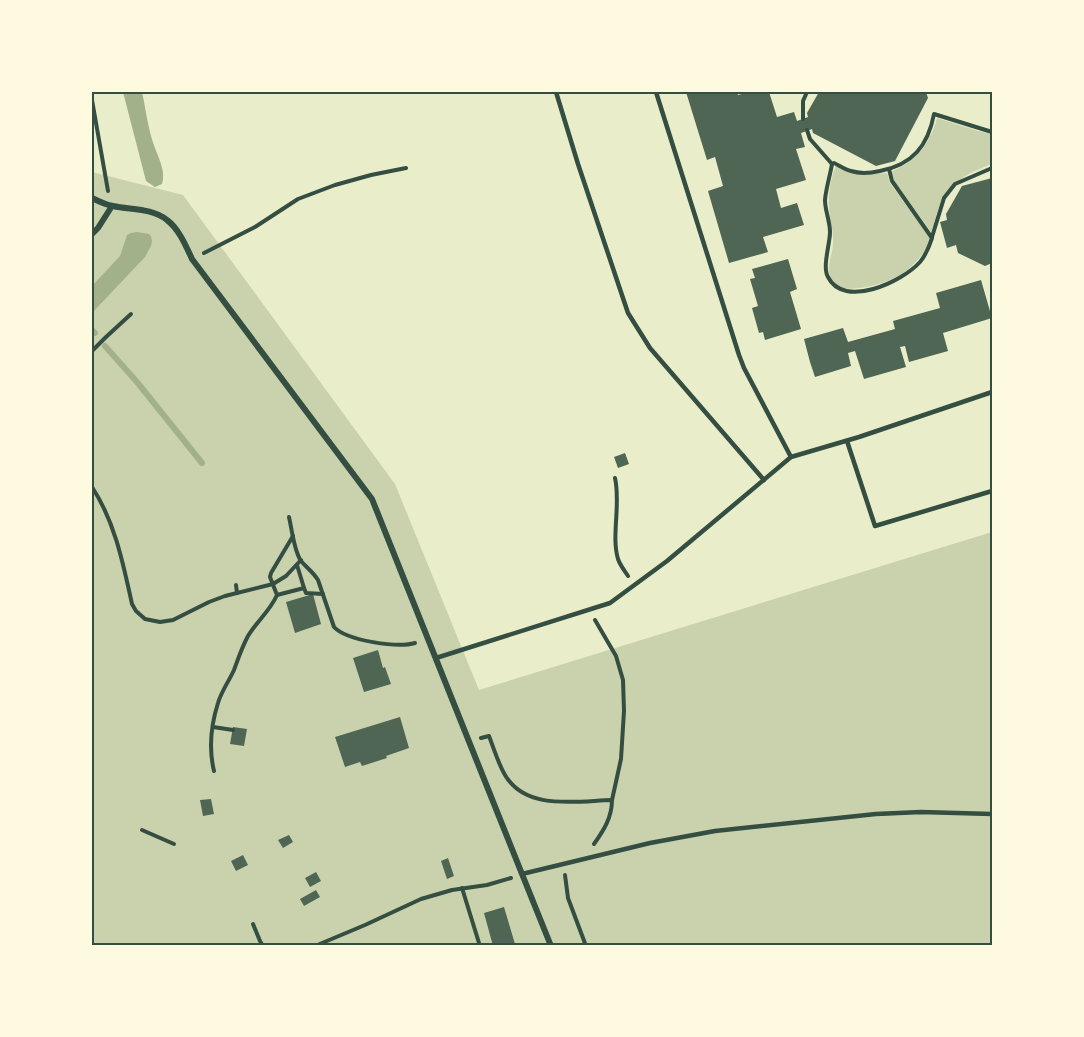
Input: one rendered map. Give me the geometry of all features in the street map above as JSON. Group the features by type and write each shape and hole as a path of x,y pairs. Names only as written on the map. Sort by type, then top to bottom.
{"street":[{"path":"92,198 112,206 147,211 170,222 192,259 372,499 551,945"},
{"path":"92,234 112,206"}],"lane":[{"path":"556,92 628,313 650,348 764,480"},
{"path":"656,92 739,355 791,457"},
{"path":"436,658 610,603 791,457 847,441 993,392"},
{"path":"847,441 875,526 993,490"},
{"path":"522,874 591,856 715,831 829,818 921,812 993,814"}],"path":[{"path":"803,119 803,101 807,92"},
{"path":"92,100 105,176"},
{"path":"807,130 810,139 832,164 851,171 869,173 903,164 922,148 932,128 934,114 993,132"},
{"path":"832,164 825,204 830,229 826,275 832,284 843,291 852,292 877,288 894,282 919,263 928,251 944,198 955,184 993,168"},
{"path":"192,259 255,227 298,200 335,185 406,168"},
{"path":"889,169 892,181 932,238"},
{"path":"92,351 131,314"},
{"path":"615,478 616,550 620,564 635,585"},
{"path":"92,487 100,500 121,555 132,604 145,619 173,620 203,605 273,584 286,576 299,562"},
{"path":"289,518 306,593 323,594"},
{"path":"214,771 211,749 218,703 244,643 270,610 277,595 270,577 275,564 293,536"},
{"path":"299,562 314,572 334,627 339,632 367,641 393,644 418,642"},
{"path":"236,585 237,593"},
{"path":"277,595 304,588"},
{"path":"203,605 206,613"},
{"path":"590,610 616,656 623,680 624,711 621,759 610,815 604,830 590,851 591,856"},
{"path":"213,727 232,730"},
{"path":"477,739 489,736 506,776 521,792 530,797 571,802 612,800"},
{"path":"142,830 174,844"},
{"path":"563,864 568,898 586,945"},
{"path":"315,945 421,899 452,890 487,885 522,874"},
{"path":"462,888 479,943"},
{"path":"253,924 263,945"}],"shaded area":[{"path":"123,92 142,92 151,134 163,170 162,184 155,187 146,181"},
{"path":"937,118 992,134 992,164 969,174 949,189 940,204 931,232 895,182 891,172 908,163 921,151"},
{"path":"836,166 861,173 887,173 890,183 930,238 919,258 902,274 881,283 849,289 843,288 831,278 829,268 833,238 829,196"},
{"path":"92,172 183,195 395,484 479,690 992,532 992,945 92,945"},
{"path":"137,232 151,236 151,246 145,257 92,313 92,286 120,256 127,235"}],"building":[{"path":"686,92 737,92 738,95 749,92 769,92 777,117 794,112 797,121 808,117 807,113 819,92 926,92 928,98 895,161 876,166 813,133 812,129 801,133 805,147 796,149 806,180 776,189 781,208 797,203 804,225 763,237 768,252 729,263 708,191 723,186 715,157 707,160"},
{"path":"992,178 992,263 985,266 958,253 956,245 947,248 940,222 947,220 946,214 962,186"},
{"path":"788,259 797,289 790,292 801,329 765,340 763,332 759,333 752,308 758,306 750,279 755,278 752,269"},
{"path":"981,280 992,318 943,333 948,351 909,362 905,346 900,347 906,367 864,379 855,351 848,353 851,366 815,377 804,339 843,328 848,342 895,329 893,321 940,308 936,293"},
{"path":"625,453 629,464 618,468 614,457"},
{"path":"313,594 321,624 295,633 286,602"},
{"path":"378,650 391,684 364,692 353,658"},
{"path":"400,717 409,748 362,766 360,762 345,767 335,737"},
{"path":"233,727 247,729 244,746 230,744"},
{"path":"211,799 214,814 203,816 200,800"},
{"path":"289,835 293,842 283,848 278,840"},
{"path":"243,855 248,865 236,871 231,861"},
{"path":"448,858 454,876 447,879 441,861"},
{"path":"316,872 321,881 310,887 305,878"},
{"path":"316,890 320,897 304,906 300,899"},
{"path":"504,907 515,944 493,946 484,913"}],"waterway":[{"path":"92,330 95,333"},
{"path":"105,346 202,463"}]}
